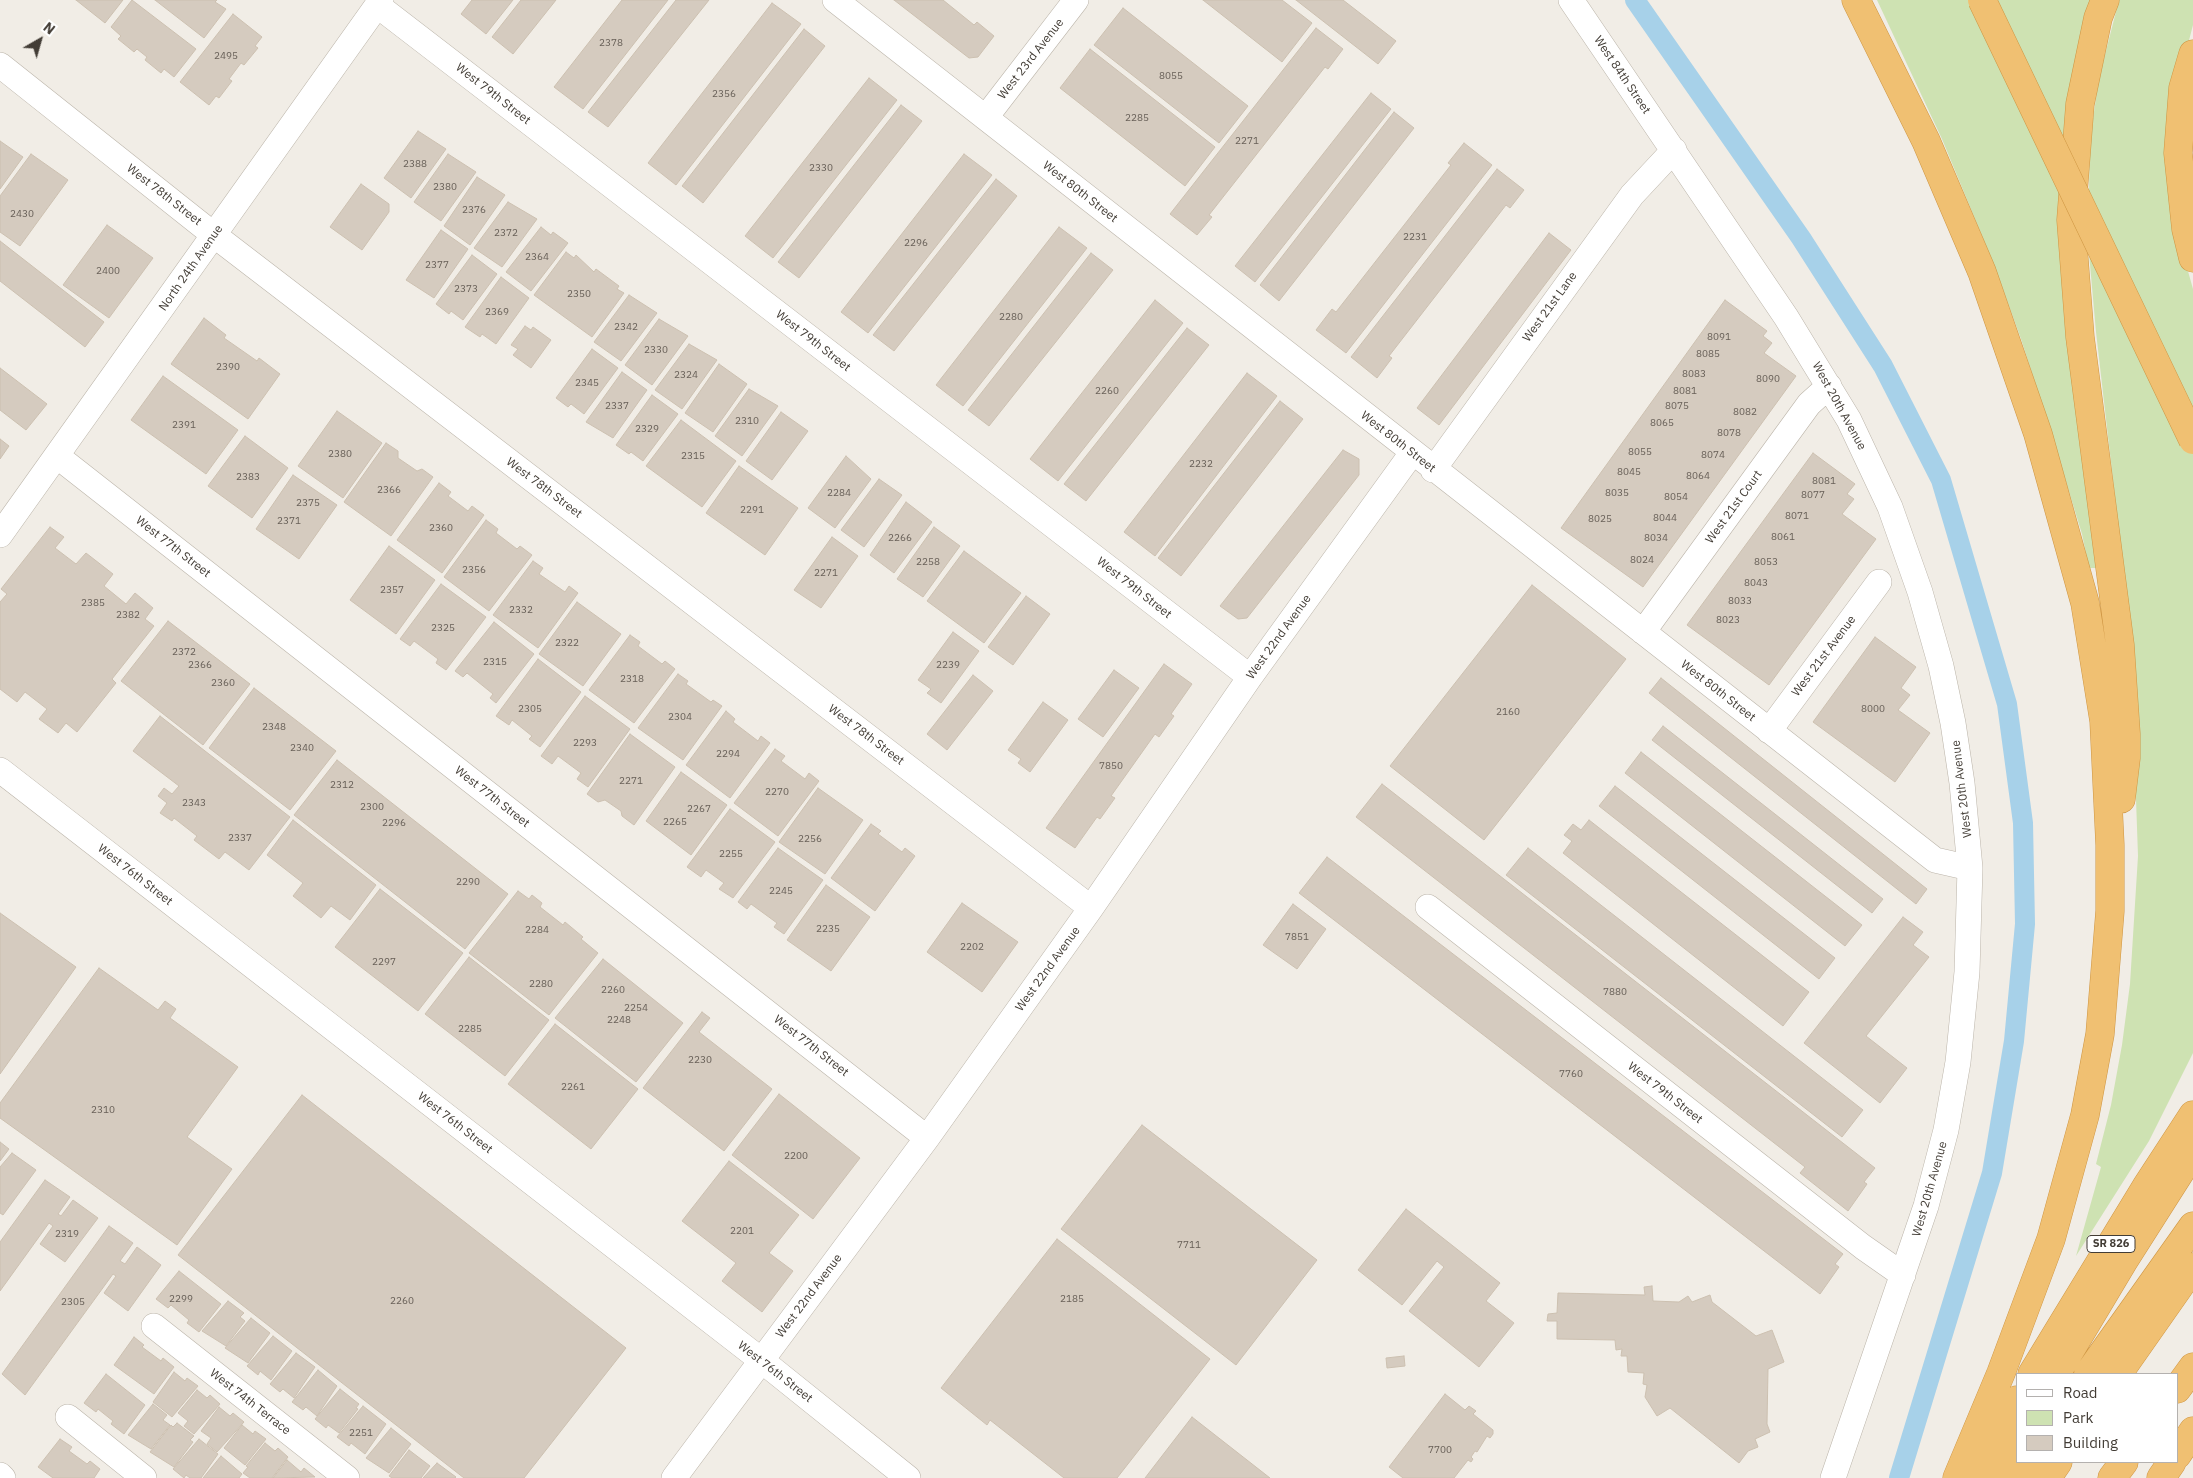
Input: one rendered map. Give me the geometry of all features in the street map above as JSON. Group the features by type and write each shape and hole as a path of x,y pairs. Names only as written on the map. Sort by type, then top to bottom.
{"highway":[{"path":"1856,0 1926,141 1982,272 2038,434 2085,603 2104,721 2111,872 2108,950 2100,1034 2085,1115 2051,1238 2027,1305 1957,1478"},
{"path":"1982,0 2193,440"},
{"path":"2105,0 2098,18 2080,104 2071,220 2080,336 2120,645 2126,734 2126,758 2111,872"},
{"path":"2193,54 2183,88 2178,153 2186,229 2193,258"},
{"name":"SR 826","path":"2033,1373 2146,1187 2193,1115"},
{"path":"2057,1373 2123,1262 2193,1152"},
{"path":"2089,1373 2193,1226"},
{"path":"2119,1373 2193,1267"},
{"path":"2178,1388 2193,1367"},
{"path":"1968,1478 2016,1402"},
{"path":"2178,1454 2193,1431"},
{"path":"1995,1478 2016,1443"},
{"path":"2018,1478 2028,1463"},
{"path":"2047,1478 2057,1463"},
{"path":"2112,1478 2123,1463"}],"street":[{"name":"West 80th Street","path":"835,0 1433,470 1935,860 1970,868"},
{"name":"West 23rd Avenue","path":"986,117 1076,0"},
{"name":"West 84th Street","path":"1571,0 1674,150"},
{"name":"North 24th Avenue","path":"0,535 379,3"},
{"name":"West 79th Street","path":"379,3 1250,676"},
{"name":"West 78th Street","path":"0,65 214,235 1091,908"},
{"name":"West 20th Avenue","path":"1674,150 1786,317 1829,386 1865,453 1890,507 1929,621 1953,723 1963,788 1970,868 1967,980 1957,1070 1938,1166 1904,1275 1833,1478"},
{"name":"West 21st Lane","path":"1433,470 1632,195 1674,150"},
{"name":"West 21st Court","path":"1643,632 1809,404 1829,386"},
{"name":"West 22nd Avenue","path":"674,1478 927,1138 1091,908 1250,676 1412,453"},
{"name":"West 77th Street","path":"57,456 927,1138"},
{"name":"West 21st Avenue","path":"1769,731 1879,582"},
{"name":"West 76th Street","path":"0,770 761,1360 908,1478"},
{"name":"West 79th Street","path":"1428,908 1863,1247 1904,1275"},
{"name":"West 74th Terrace","path":"154,1326 336,1475"},
{"path":"68,1417 144,1478"},
{"path":"0,1475 3,1478"}],"green space":[{"path":"1877,0 2094,0 2072,84 2099,568 2089,568 2082,534 2048,423 2021,339 1994,265 1942,139"},
{"path":"2119,0 2193,0 2193,25 2180,75 2184,257 2193,289 2193,1053 2149,1141 2076,1256 2101,1167 2096,1164 2111,1105 2122,1045 2130,984 2138,856 2130,628 2096,332 2088,242 2090,139 2099,78"}],"building":[{"path":"76,0 123,0 105,23"},
{"path":"132,0 196,49 174,77 164,69 161,73 145,60 147,57 137,49 134,52 118,39 121,36 111,27"},
{"path":"155,0 217,0 215,2 226,9 204,38"},
{"path":"472,0 513,0 486,34 461,14"},
{"path":"521,0 556,0 513,54 492,37"},
{"path":"622,0 668,0 583,109 554,87"},
{"path":"676,0 709,0 608,127 588,112"},
{"path":"894,0 943,0 974,25 977,22 994,36 978,57 969,58"},
{"path":"1203,0 1282,0 1312,23 1282,62"},
{"path":"1296,0 1343,0 1396,41 1378,64"},
{"path":"772,3 801,24 676,185 648,163"},
{"path":"1123,8 1248,106 1219,143 1094,45"},
{"path":"233,14 262,37 255,46 258,48 244,65 241,63 229,79 232,81 219,98 216,96 209,105 180,82"},
{"path":"1316,28 1343,49 1328,69 1325,67 1209,215 1212,217 1197,235 1170,214"},
{"path":"804,29 825,46 703,203 682,186"},
{"path":"1090,49 1215,147 1185,186 1060,88"},
{"path":"869,78 897,100 773,258 745,236"},
{"path":"1371,93 1391,109 1255,282 1235,266"},
{"path":"901,105 922,121 799,278 778,262"},
{"path":"1394,112 1414,128 1279,301 1260,285"},
{"path":"418,131 446,149 411,198 384,178"},
{"path":"0,141 23,157 0,189"},
{"path":"1464,143 1492,165 1346,353 1316,330 1332,309 1336,312 1451,165 1448,163"},
{"path":"31,154 68,180 20,246 0,232 0,196"},
{"path":"448,154 476,172 441,221 414,202"},
{"path":"964,154 992,175 868,333 841,312"},
{"path":"1497,169 1524,190 1510,208 1506,205 1389,356 1392,358 1377,378 1351,357"},
{"path":"477,177 505,195 470,245 444,226"},
{"path":"996,179 1017,196 894,351 873,335"},
{"path":"361,184 389,204 389,212 362,250 330,227"},
{"path":"508,202 537,219 502,267 474,248"},
{"path":"107,225 153,258 109,318 63,285"},
{"path":"541,227 551,235 553,232 568,243 531,291 506,272"},
{"path":"1059,227 1087,248 963,406 936,385"},
{"path":"441,230 468,249 434,298 406,280"},
{"path":"1549,233 1571,250 1439,425 1417,408"},
{"path":"0,241 104,322 85,347 0,281"},
{"path":"566,252 574,258 576,255 594,272 596,269 619,286 617,289 624,293 592,337 534,295"},
{"path":"1091,253 1113,270 989,426 968,410"},
{"path":"472,255 497,274 463,320 451,311 449,314 436,304"},
{"path":"501,277 529,298 496,344 482,334 480,337 465,327"},
{"path":"629,295 657,313 621,361 594,342"},
{"path":"1155,300 1183,323 1058,481 1030,459"},
{"path":"1725,300 1767,331 1763,336 1772,343 1764,353 1796,376 1643,587 1561,528"},
{"path":"204,318 226,335 224,338 257,361 259,358 280,374 248,419 171,364"},
{"path":"659,319 688,336 652,385 625,365"},
{"path":"525,326 531,330 533,327 551,340 531,368 513,355 518,349 511,345"},
{"path":"1187,328 1209,345 1086,501 1064,484"},
{"path":"689,344 717,360 682,409 655,390"},
{"path":"592,349 618,368 584,414 571,404 568,407 556,398"},
{"path":"719,364 747,384 713,432 685,413"},
{"path":"0,368 47,404 26,430 0,410"},
{"path":"622,372 647,390 613,438 586,422"},
{"path":"1247,373 1277,396 1155,556 1124,532"},
{"path":"163,376 238,430 206,474 131,420"},
{"path":"749,389 778,406 742,456 715,436"},
{"path":"652,395 678,414 643,461 631,452 629,454 616,445"},
{"path":"1280,401 1303,419 1181,576 1158,558"},
{"path":"337,411 382,443 343,498 298,466"},
{"path":"781,412 808,431 772,480 746,461"},
{"path":"681,420 736,461 702,507 646,466"},
{"path":"245,436 288,468 252,518 208,486"},
{"path":"0,439 9,446 0,459"},
{"path":"386,443 398,451 398,458 417,471 422,469 433,477 391,536 344,502"},
{"path":"1343,450 1359,459 1359,475 1247,618 1238,619 1220,606"},
{"path":"1813,453 1855,484 1847,494 1854,499 1842,514 1876,539 1769,685 1687,625"},
{"path":"846,456 871,479 835,528 808,508"},
{"path":"739,466 798,508 765,555 706,513"},
{"path":"293,475 337,505 299,559 256,529"},
{"path":"879,479 902,495 864,547 841,530"},
{"path":"439,483 451,492 448,496 468,511 472,506 484,515 442,573 397,540"},
{"path":"906,502 932,522 894,573 870,555"},
{"path":"486,520 498,529 496,533 517,549 520,546 532,555 489,611 444,577"},
{"path":"50,527 64,537 55,548 76,564 86,553 113,574 104,586 126,604 135,593 153,608 145,619 154,626 112,679 116,683 77,732 66,723 58,733 39,719 47,709 25,692 17,702 0,689 0,602 7,594 1,589"},
{"path":"934,527 960,546 923,597 897,579"},
{"path":"832,537 858,556 821,608 794,590"},
{"path":"389,546 435,580 396,634 350,600"},
{"path":"964,551 1021,593 984,643 927,601"},
{"path":"533,561 543,568 539,574 565,592 569,586 578,593 538,648 493,615"},
{"path":"441,584 486,617 446,670 436,663 438,659 414,641 410,646 400,639"},
{"path":"1532,585 1626,659 1484,840 1390,766"},
{"path":"1026,596 1050,614 1013,665 988,647"},
{"path":"577,602 621,634 583,686 539,654"},
{"path":"168,621 250,684 203,745 121,681"},
{"path":"494,622 534,654 496,703 490,698 493,694 467,673 463,677 455,671"},
{"path":"953,632 979,651 941,703 927,693 931,689 918,680"},
{"path":"630,635 640,642 638,646 662,664 665,661 675,669 634,723 589,690"},
{"path":"1875,637 1916,667 1901,688 1910,695 1898,710 1930,733 1895,782 1813,722"},
{"path":"538,659 581,692 540,747 529,739 532,736 512,720 509,725 496,716"},
{"path":"1164,664 1192,684 1171,714 1174,716 1159,737 1155,734 1111,796 1115,798 1100,819 1097,817 1075,848 1046,828"},
{"path":"1114,670 1139,688 1103,737 1078,719"},
{"path":"678,674 688,681 686,684 711,702 713,700 722,706 683,760 638,728"},
{"path":"973,675 993,691 947,750 927,734"},
{"path":"1661,678 1927,889 1916,904 1649,693"},
{"path":"254,688 336,751 290,810 209,748"},
{"path":"585,696 630,729 588,787 577,779 581,773 558,756 552,764 541,756"},
{"path":"1043,702 1068,720 1030,772 1018,763 1021,759 1008,750"},
{"path":"726,711 735,719 733,722 758,741 761,736 770,743 730,798 686,765"},
{"path":"160,716 290,817 249,870 225,852 219,859 194,840 197,836 174,818 172,821 160,813 167,803 158,796 164,788 172,794 179,786 133,751"},
{"path":"1663,726 1883,899 1872,913 1652,740"},
{"path":"630,734 675,767 634,825 622,816 621,811 605,800 598,802 587,794"},
{"path":"775,749 785,756 781,761 805,779 809,773 819,781 778,836 734,803"},
{"path":"1641,752 1862,925 1845,946 1625,773"},
{"path":"337,760 508,894 465,949 294,815"},
{"path":"681,772 727,805 691,855 646,821"},
{"path":"1382,784 1875,1168 1864,1182 1867,1184 1848,1211 1800,1173 1805,1167 1356,817"},
{"path":"1615,786 1835,958 1819,979 1599,806"},
{"path":"818,788 863,820 825,874 779,842"},
{"path":"730,809 775,842 733,898 719,889 724,883 706,870 701,877 687,867"},
{"path":"293,820 376,885 350,920 331,906 321,918 293,896 303,883 267,855"},
{"path":"1589,820 1809,992 1783,1026 1563,853 1572,841 1564,835 1573,824 1581,830"},
{"path":"871,824 881,831 878,834 902,852 905,848 915,856 875,911 831,878"},
{"path":"778,848 823,880 784,934 774,927 777,923 751,904 747,909 738,902"},
{"path":"1528,848 1863,1110 1842,1137 1506,875"},
{"path":"1327,857 1843,1254 1835,1264 1839,1267 1820,1294 1299,893"},
{"path":"826,885 870,917 831,971 787,940"},
{"path":"380,889 463,953 418,1011 335,947"},
{"path":"518,891 529,899 532,895 542,903 540,907 563,925 565,922 598,953 549,1015 469,953"},
{"path":"962,903 1018,942 982,992 927,952"},
{"path":"1293,904 1326,929 1297,969 1263,945"},
{"path":"0,913 76,967 0,1074"},
{"path":"1903,917 1923,932 1913,945 1929,957 1866,1036 1907,1068 1880,1103 1804,1043"},
{"path":"469,957 549,1020 505,1076 425,1014"},
{"path":"603,959 683,1023 636,1082 555,1018"},
{"path":"99,968 158,1010 165,1001 176,1009 170,1018 238,1067 187,1137 232,1169 177,1245 0,1118 0,1103"},
{"path":"702,1012 710,1018 699,1032 772,1089 724,1151 643,1088"},
{"path":"555,1024 638,1089 591,1149 508,1084"},
{"path":"779,1094 860,1158 813,1219 732,1155"},
{"path":"302,1095 626,1348 524,1478 464,1478 178,1255"},
{"path":"1142,1125 1317,1260 1236,1365 1061,1229"},
{"path":"0,1142 9,1149 0,1161"},
{"path":"12,1153 36,1170 3,1215 0,1213 0,1167"},
{"path":"729,1161 799,1215 769,1253 793,1271 762,1312 722,1281 736,1263 682,1221"},
{"path":"45,1180 70,1197 58,1214 61,1216 73,1200 98,1218 65,1262 40,1244 53,1226 49,1223 0,1291 0,1242"},
{"path":"1406,1209 1500,1283 1486,1301 1514,1323 1479,1367 1409,1311 1444,1267 1437,1261 1402,1305 1358,1270"},
{"path":"109,1226 133,1243 120,1261 125,1264 137,1247 161,1265 128,1311 104,1293 116,1276 113,1274 25,1395 2,1374"},
{"path":"1057,1239 1210,1359 1117,1478 1064,1478 990,1420 987,1425 941,1388"},
{"path":"179,1271 221,1304 199,1332 187,1323 189,1320 171,1305 168,1308 156,1299"},
{"path":"1652,1286 1653,1301 1679,1302 1688,1296 1692,1302 1710,1295 1712,1302 1756,1336 1772,1330 1784,1362 1768,1369 1767,1424 1770,1432 1755,1439 1758,1447 1748,1451 1739,1463 1670,1408 1657,1416 1645,1397 1647,1385 1643,1384 1644,1373 1628,1372 1627,1356 1621,1356 1622,1349 1616,1350 1615,1340 1557,1339 1557,1321 1547,1321 1548,1314 1557,1313 1558,1293 1645,1295 1644,1287"},
{"path":"228,1301 244,1313 240,1317 245,1321 226,1346 202,1331"},
{"path":"251,1318 270,1333 248,1363 225,1348"},
{"path":"273,1336 292,1351 271,1380 260,1371 258,1375 247,1366"},
{"path":"134,1337 144,1345 142,1347 161,1361 163,1358 174,1367 154,1394 114,1365"},
{"path":"296,1353 315,1367 294,1398 283,1389 280,1392 270,1384"},
{"path":"1404,1356 1405,1366 1387,1368 1386,1358"},
{"path":"318,1370 337,1386 317,1416 306,1407 303,1410 292,1402"},
{"path":"174,1372 185,1381 187,1378 198,1386 172,1417 153,1402"},
{"path":"106,1374 145,1405 124,1434 111,1424 113,1421 98,1409 96,1412 84,1403"},
{"path":"340,1389 359,1404 356,1408 358,1409 339,1433 328,1425 326,1428 315,1419"},
{"path":"197,1390 207,1398 210,1395 220,1404 194,1434 184,1426 188,1421 178,1413"},
{"path":"1445,1394 1465,1410 1469,1406 1476,1411 1473,1414 1493,1430 1493,1434 1490,1438 1487,1436 1477,1452 1475,1451 1471,1457 1473,1459 1471,1462 1468,1460 1454,1478 1403,1478 1389,1467"},
{"path":"153,1404 167,1415 163,1420 170,1425 151,1449 128,1435"},
{"path":"363,1406 386,1424 365,1454 351,1443 349,1446 337,1437"},
{"path":"219,1407 230,1416 233,1413 244,1422 217,1452 207,1444 211,1438 201,1431"},
{"path":"1192,1417 1270,1478 1145,1478"},
{"path":"177,1423 194,1436 190,1440 193,1442 174,1467 150,1452 171,1425 173,1427"},
{"path":"242,1425 253,1434 255,1431 266,1439 245,1465 224,1448"},
{"path":"391,1428 411,1444 389,1473 366,1458"},
{"path":"60,1439 72,1447 69,1451 87,1464 90,1461 100,1469 94,1478 53,1478 38,1467"},
{"path":"199,1439 218,1454 201,1478 190,1478 186,1475 184,1478 173,1469"},
{"path":"265,1443 275,1451 278,1448 288,1457 272,1478 250,1478 243,1473 248,1467 246,1466"},
{"path":"409,1450 430,1466 421,1478 392,1478 389,1476"},
{"path":"221,1456 242,1474 239,1478 203,1478"},
{"path":"287,1460 301,1472 304,1468 315,1477 273,1478"},
{"path":"437,1463 456,1477 423,1478"}],"waterway":[{"path":"1635,0 1801,238 1883,366 1941,480 2007,704 2023,823 2025,924 2014,1041 1992,1173 1899,1478"}]}
